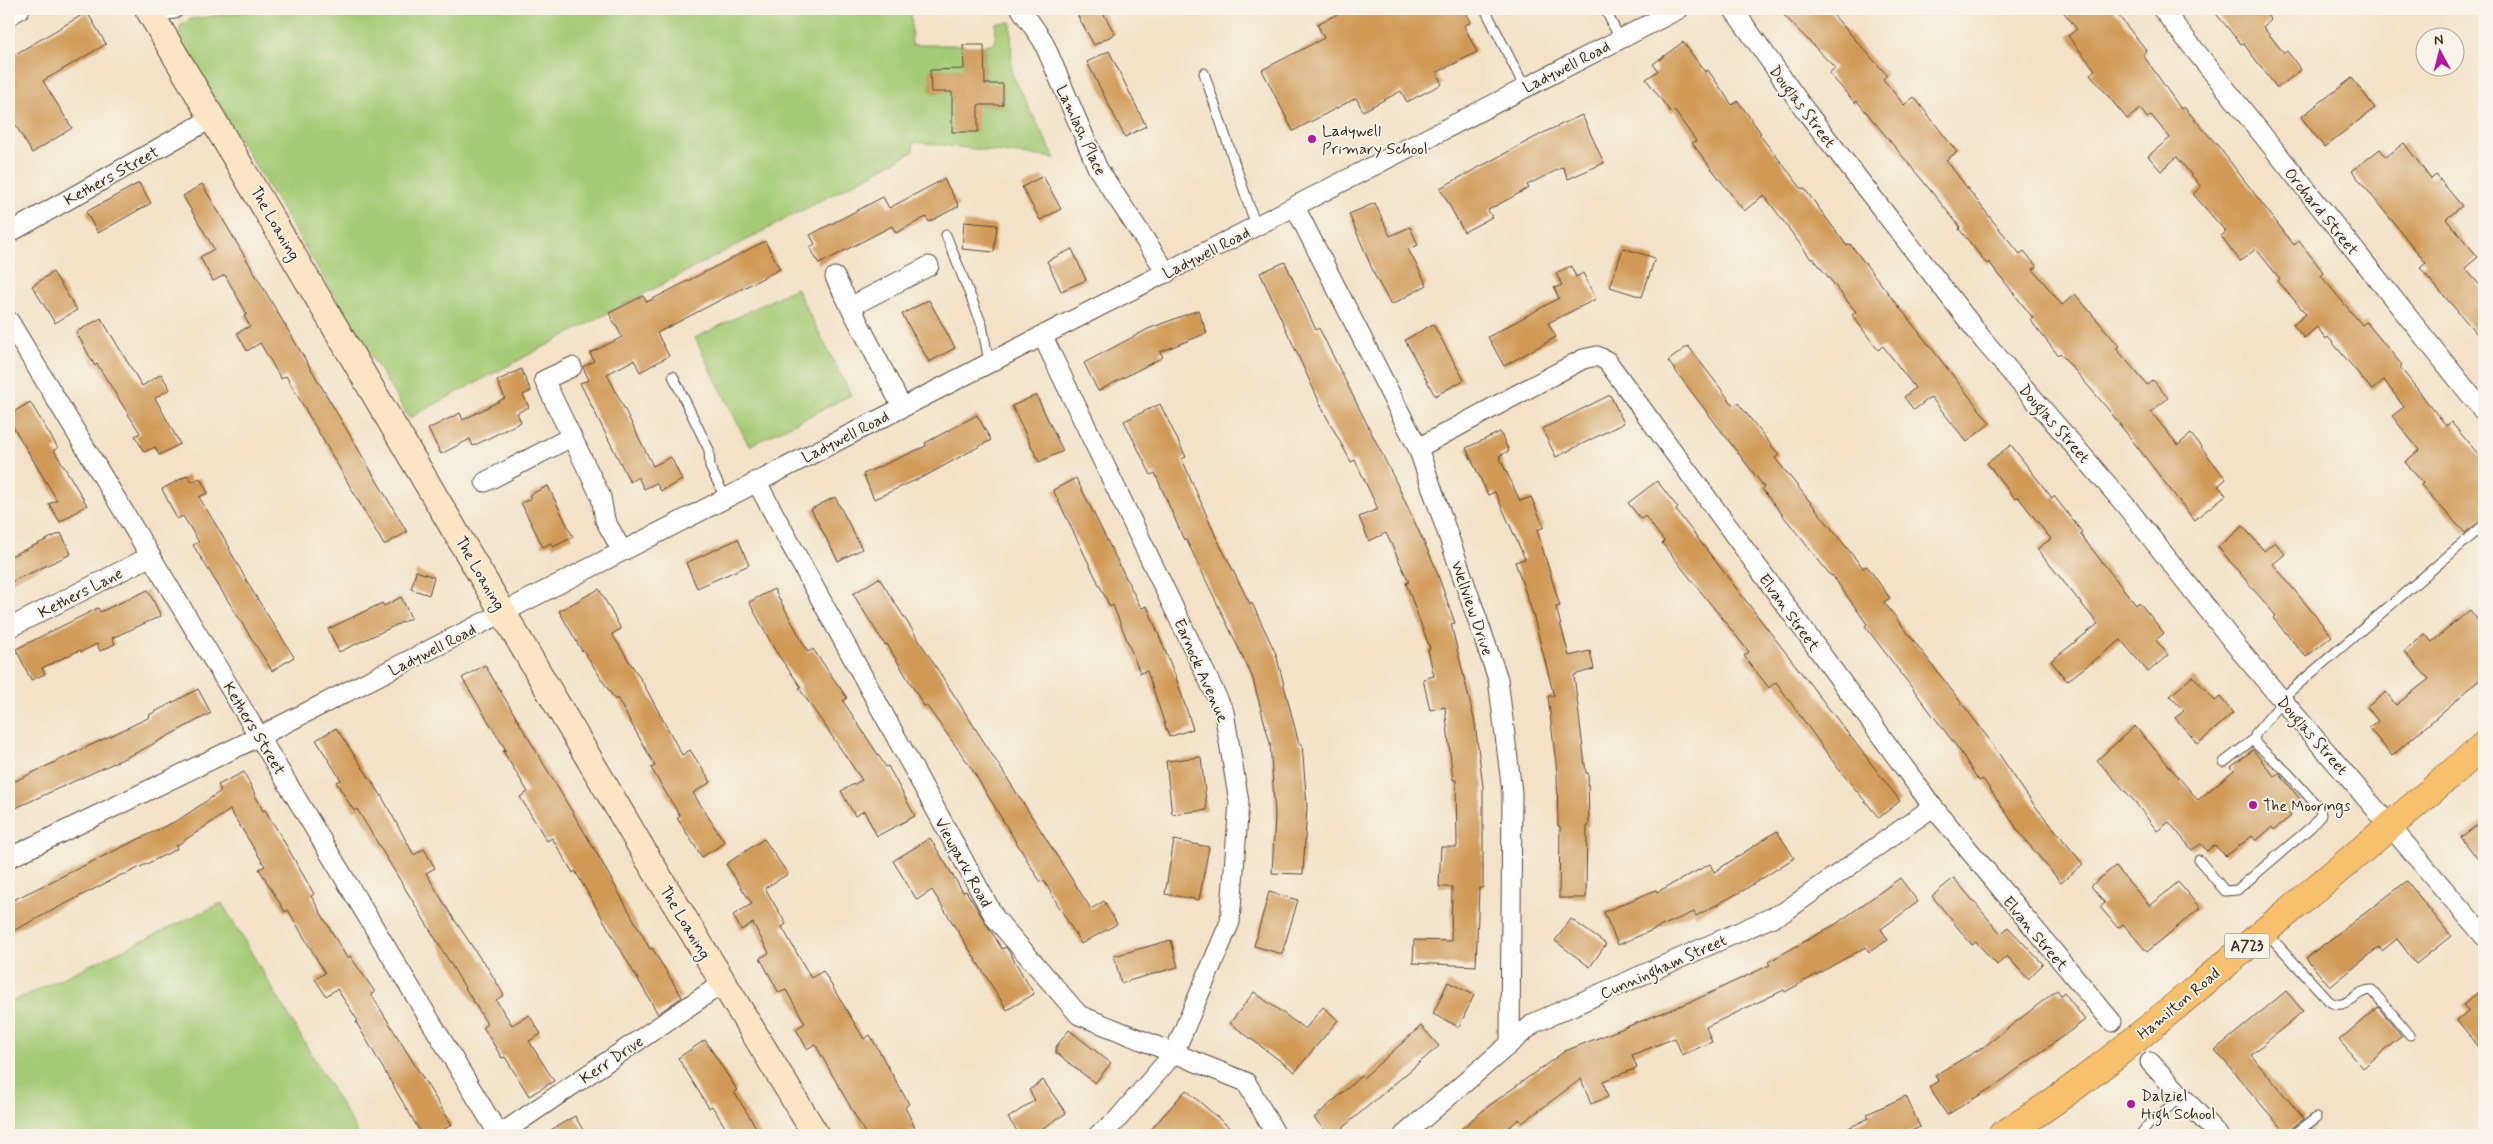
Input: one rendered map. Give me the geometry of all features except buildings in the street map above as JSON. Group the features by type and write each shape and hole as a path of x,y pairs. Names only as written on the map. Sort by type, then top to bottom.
{"main road":[{"name":"Hamilton Road","path":"2002,1135 2046,1108 2132,1042 2392,826 2484,745"}],"street":[{"path":"9,16 20,9"},
{"name":"Lamlash Place","path":"1021,9 1042,42 1098,169 1167,273"},
{"name":"Ladywell Road","path":"9,858 260,736 504,612 756,481 1295,207 1524,86 1679,9"},
{"name":"Douglas Street","path":"1733,9 1805,110 1984,341 2126,506 2242,653 2392,826 2484,936"},
{"name":"Orchard Street","path":"2162,9 2484,412"},
{"name":"The Loaning","path":"158,10 214,117 648,859 816,1135"},
{"name":"Kethers Street","path":"9,233 214,117"},
{"name":"Wellview Drive","path":"1295,207 1418,448 1498,678 1512,792 1510,1042"},
{"path":"850,307 929,266"},
{"path":"834,277 902,407"},
{"name":"Kethers Street","path":"9,321 499,1135"},
{"name":"Earnock Avenue","path":"1042,335 1224,712 1239,802 1230,922 1174,1053 1116,1121 1098,1135"},
{"name":"Elvan Street","path":"1418,448 1583,359 1597,356 1607,361 1933,807 2112,1022"},
{"path":"572,367 544,380 601,497 605,520 622,551"},
{"path":"485,482 571,437"},
{"name":"Viewpark Road","path":"756,481 995,918 1079,1015 1246,1082 1276,1135"},
{"name":"Kethers Lane","path":"9,628 151,556"},
{"name":"Cunningham Street","path":"1404,1135 1534,1023 1784,912 1933,807"},
{"name":"Kerr Drive","path":"499,1135 724,983"},
{"path":"2150,1062 2218,1135"}],"lane":[{"path":"1485,9 1524,86"},
{"path":"1605,9 1620,38"},
{"path":"1204,73 1256,226"},
{"path":"946,236 982,325 989,362"},
{"path":"673,376 709,450 710,467 725,497"},
{"path":"2224,762 2254,739 2256,733 2282,700 2484,525"},
{"path":"2199,860 2225,891 2237,890 2311,828 2321,815 2320,809 2307,794 2270,754 2258,746 2254,739"},
{"path":"2265,931 2334,1005 2346,1004 2362,992 2372,990 2410,1035"},
{"path":"2140,1135 2149,1124 2182,1096"},
{"path":"2293,1135 2316,1118"}],"green space":[{"path":"267,9 911,9 912,45 963,45 964,69 930,70 931,92 952,92 953,132 978,105 1003,105 985,84 984,45 995,43 996,23 1011,22 1012,74 1055,158 914,142 913,152 409,418 180,42 180,26 191,19"},
{"path":"796,288 851,395 749,446 695,338"},
{"path":"222,903 359,1135 9,1135 9,1003"}],"place":[{"name":"Ladywell Primary School","path":"1312,139"},
{"name":"The Moorings","path":"2253,805"},
{"name":"Dalziel High School","path":"2131,1104"}]}
